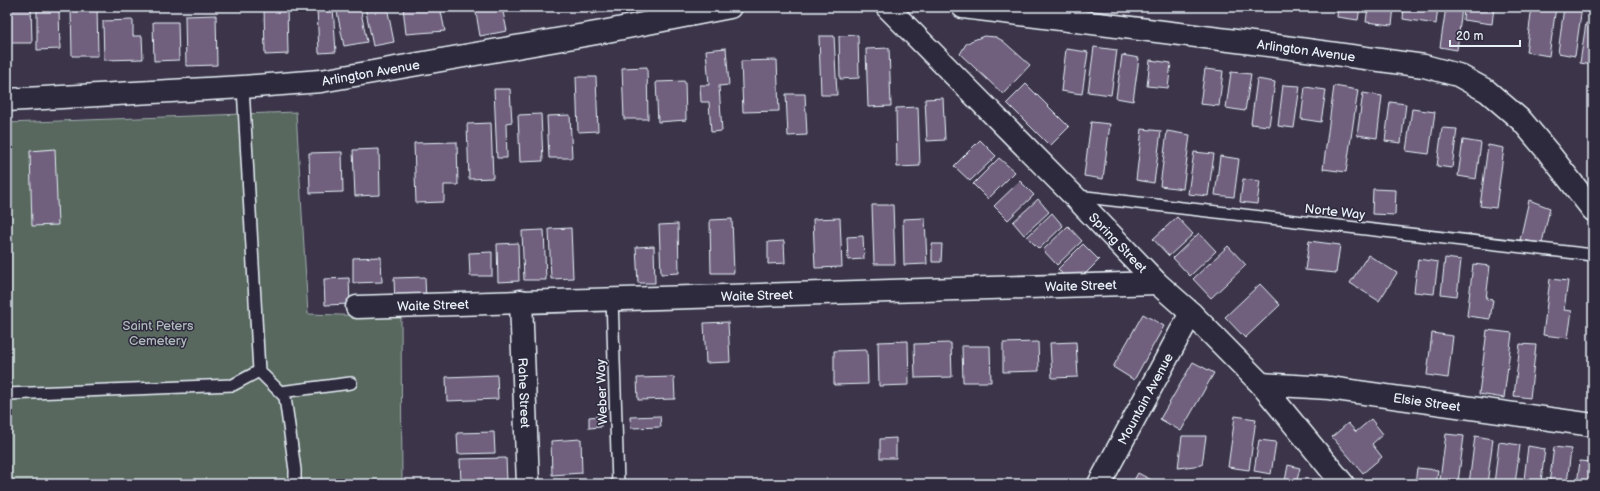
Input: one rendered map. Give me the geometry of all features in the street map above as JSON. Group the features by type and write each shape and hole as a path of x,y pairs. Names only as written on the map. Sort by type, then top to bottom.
{"street":[{"name":"Arlington Avenue","path":"7,100 243,87 321,81 602,32 730,7"},
{"name":"Spring Street","path":"887,7 1074,196 1157,283 1191,313 1261,384 1343,484"},
{"name":"Arlington Avenue","path":"963,7 1424,66 1458,75 1487,91 1522,121 1593,210"},
{"name":"Waite Street","path":"357,307 612,298 1157,283"},
{"name":"Rahe Street","path":"521,301 528,484"},
{"name":"Mountain Avenue","path":"1099,484 1191,313"},
{"name":"Elsie Street","path":"1261,384 1329,388 1593,425"}],"lane":[{"path":"243,87 259,371 285,397 295,470 295,484"},
{"name":"Norte Way","path":"1074,196 1593,255"},
{"name":"Weber Way","path":"612,298 618,484"},
{"path":"7,394 233,385 259,371"},
{"path":"280,392 351,383"}],"green space":[{"name":"Saint Peters Cemetery","path":"296,112 308,314 401,317 402,484 7,484 7,123"}],"building":[{"path":"8,7 31,7 32,43 9,43"},
{"path":"71,7 97,7 98,56 72,56"},
{"path":"264,7 287,7 288,54 265,55"},
{"path":"317,7 333,7 336,52 319,53"},
{"path":"336,7 360,7 367,42 344,46"},
{"path":"365,7 387,7 394,42 373,46"},
{"path":"403,7 440,7 445,31 406,34"},
{"path":"475,7 502,7 507,31 480,36"},
{"path":"590,7 628,7 591,14"},
{"path":"1338,7 1360,7 1358,20 1337,17"},
{"path":"1368,7 1394,7 1392,25 1366,22"},
{"path":"1404,7 1438,7 1436,24 1403,19"},
{"path":"1446,7 1462,7 1457,50 1440,47"},
{"path":"1464,7 1494,7 1492,24 1463,20"},
{"path":"1532,7 1556,7 1549,56 1526,52"},
{"path":"1564,7 1582,7 1575,56 1558,53"},
{"path":"37,8 59,8 60,49 37,50"},
{"path":"216,15 217,65 186,66 185,16"},
{"path":"133,20 133,36 142,36 143,59 104,60 103,21"},
{"path":"153,22 178,22 179,60 154,61"},
{"path":"1586,23 1593,24 1593,65 1580,63"},
{"path":"858,35 859,78 840,79 839,36"},
{"path":"819,36 834,36 837,95 821,95"},
{"path":"984,36 996,37 1003,41 1030,65 1003,94 960,54 966,44"},
{"path":"1094,47 1117,50 1111,95 1088,92"},
{"path":"726,48 729,85 719,86 722,131 711,132 709,102 701,102 700,85 709,85 706,50"},
{"path":"889,48 891,106 868,107 866,49"},
{"path":"1066,49 1088,52 1082,94 1061,91"},
{"path":"1122,55 1139,58 1133,101 1116,98"},
{"path":"777,60 779,111 743,112 741,61"},
{"path":"1150,60 1171,63 1168,88 1147,86"},
{"path":"647,67 648,119 624,119 622,68"},
{"path":"1205,69 1223,71 1219,106 1200,104"},
{"path":"1231,72 1251,74 1245,111 1226,108"},
{"path":"576,77 596,77 598,131 578,132"},
{"path":"1257,79 1275,82 1269,126 1251,124"},
{"path":"685,81 686,120 658,122 656,82"},
{"path":"1026,84 1069,127 1050,146 1007,103"},
{"path":"1283,85 1300,86 1294,128 1278,126"},
{"path":"1334,86 1358,90 1346,172 1323,169"},
{"path":"1305,87 1326,90 1321,122 1301,119"},
{"path":"494,89 510,89 512,122 506,123 507,158 497,158"},
{"path":"1363,93 1382,96 1377,138 1357,135"},
{"path":"786,94 805,94 807,135 788,136"},
{"path":"943,98 945,140 927,141 925,99"},
{"path":"1390,102 1406,104 1401,143 1385,141"},
{"path":"918,107 920,166 897,167 896,108"},
{"path":"1412,109 1435,112 1429,154 1406,151"},
{"path":"541,114 543,161 520,162 518,115"},
{"path":"570,115 572,158 549,158 547,116"},
{"path":"1091,122 1110,124 1103,179 1084,176"},
{"path":"491,123 493,178 469,179 467,124"},
{"path":"1442,128 1457,129 1452,168 1437,166"},
{"path":"1142,129 1161,131 1154,183 1136,180"},
{"path":"1167,131 1190,135 1183,189 1160,186"},
{"path":"980,140 996,156 970,181 954,166"},
{"path":"1463,140 1481,143 1476,179 1458,176"},
{"path":"457,142 458,185 444,185 444,202 416,203 414,143"},
{"path":"1488,145 1504,148 1496,208 1480,206"},
{"path":"55,149 58,225 32,226 30,151"},
{"path":"379,149 380,195 355,196 353,150"},
{"path":"342,152 343,192 310,193 309,153"},
{"path":"1194,152 1214,154 1208,196 1188,194"},
{"path":"1220,156 1239,159 1234,197 1215,195"},
{"path":"999,158 1015,172 988,199 973,184"},
{"path":"1243,179 1260,181 1257,204 1240,202"},
{"path":"1020,181 1034,195 1008,220 994,206"},
{"path":"1373,189 1396,190 1395,215 1372,214"},
{"path":"1038,199 1049,212 1024,235 1013,222"},
{"path":"1529,200 1550,208 1542,243 1520,240"},
{"path":"872,205 893,205 895,264 874,264"},
{"path":"1052,213 1063,226 1039,249 1027,237"},
{"path":"1177,217 1193,234 1169,256 1153,239"},
{"path":"840,218 842,267 815,268 813,219"},
{"path":"925,218 927,264 904,265 903,219"},
{"path":"732,219 734,273 711,273 710,220"},
{"path":"678,224 679,273 661,274 659,225"},
{"path":"1068,226 1082,241 1057,265 1043,250"},
{"path":"571,228 573,278 551,279 549,229"},
{"path":"544,230 546,280 524,280 522,231"},
{"path":"1199,233 1216,251 1190,276 1173,258"},
{"path":"863,236 864,259 848,260 847,237"},
{"path":"784,241 785,263 768,264 768,242"},
{"path":"1309,241 1340,245 1336,273 1305,270"},
{"path":"518,243 519,281 498,282 497,244"},
{"path":"932,244 942,244 941,262 932,262"},
{"path":"1083,244 1099,260 1085,274 1066,278 1058,269"},
{"path":"654,246 655,283 638,283 636,247"},
{"path":"1228,246 1246,265 1211,298 1193,279"},
{"path":"492,252 492,276 470,276 469,253"},
{"path":"1368,255 1397,273 1379,301 1350,283"},
{"path":"381,257 382,282 353,283 353,258"},
{"path":"1445,258 1461,260 1457,296 1441,294"},
{"path":"1418,259 1438,262 1434,294 1414,292"},
{"path":"1473,264 1490,266 1486,299 1493,300 1490,319 1467,316"},
{"path":"425,277 426,303 395,305 394,278"},
{"path":"349,278 350,304 325,305 324,279"},
{"path":"1550,279 1568,281 1564,310 1572,311 1568,338 1543,335"},
{"path":"1260,284 1280,305 1245,338 1225,317"},
{"path":"1143,314 1164,326 1134,380 1113,367"},
{"path":"728,322 730,362 706,363 704,323"},
{"path":"1487,330 1512,333 1504,398 1479,394"},
{"path":"1432,333 1453,336 1448,378 1427,375"},
{"path":"908,341 909,385 879,386 878,342"},
{"path":"1038,342 1039,371 1003,372 1003,343"},
{"path":"1076,342 1078,377 1052,378 1050,343"},
{"path":"951,343 952,377 915,378 914,344"},
{"path":"1520,344 1536,345 1530,398 1514,396"},
{"path":"962,346 990,346 991,382 963,382"},
{"path":"867,350 868,384 834,385 834,351"},
{"path":"1193,362 1214,373 1181,431 1160,419"},
{"path":"1593,370 1593,391 1590,390"},
{"path":"497,375 498,399 447,401 446,377"},
{"path":"674,377 675,399 638,400 637,378"},
{"path":"600,416 601,427 589,428 589,417"},
{"path":"660,416 661,427 631,428 630,417"},
{"path":"1235,416 1256,419 1249,470 1228,467"},
{"path":"1371,419 1383,434 1372,444 1382,457 1363,473 1332,437 1348,423 1356,432"},
{"path":"494,432 495,453 458,454 457,433"},
{"path":"1446,434 1464,436 1458,482 1440,480"},
{"path":"1182,436 1206,436 1202,465 1178,468"},
{"path":"1475,436 1493,439 1487,484 1469,484"},
{"path":"896,438 896,458 880,458 880,439"},
{"path":"581,439 582,473 552,475 551,441"},
{"path":"1259,440 1276,442 1271,474 1254,471"},
{"path":"1499,442 1520,445 1515,484 1494,484"},
{"path":"1528,446 1545,449 1541,482 1524,480"},
{"path":"1554,447 1571,449 1567,484 1549,484"},
{"path":"506,458 507,482 461,484 460,459"},
{"path":"1580,461 1593,462 1593,484 1577,484"},
{"path":"1288,465 1300,468 1296,484 1285,481"},
{"path":"1417,468 1438,470 1436,484 1415,484"},
{"path":"1138,473 1159,484 1132,484"}]}
